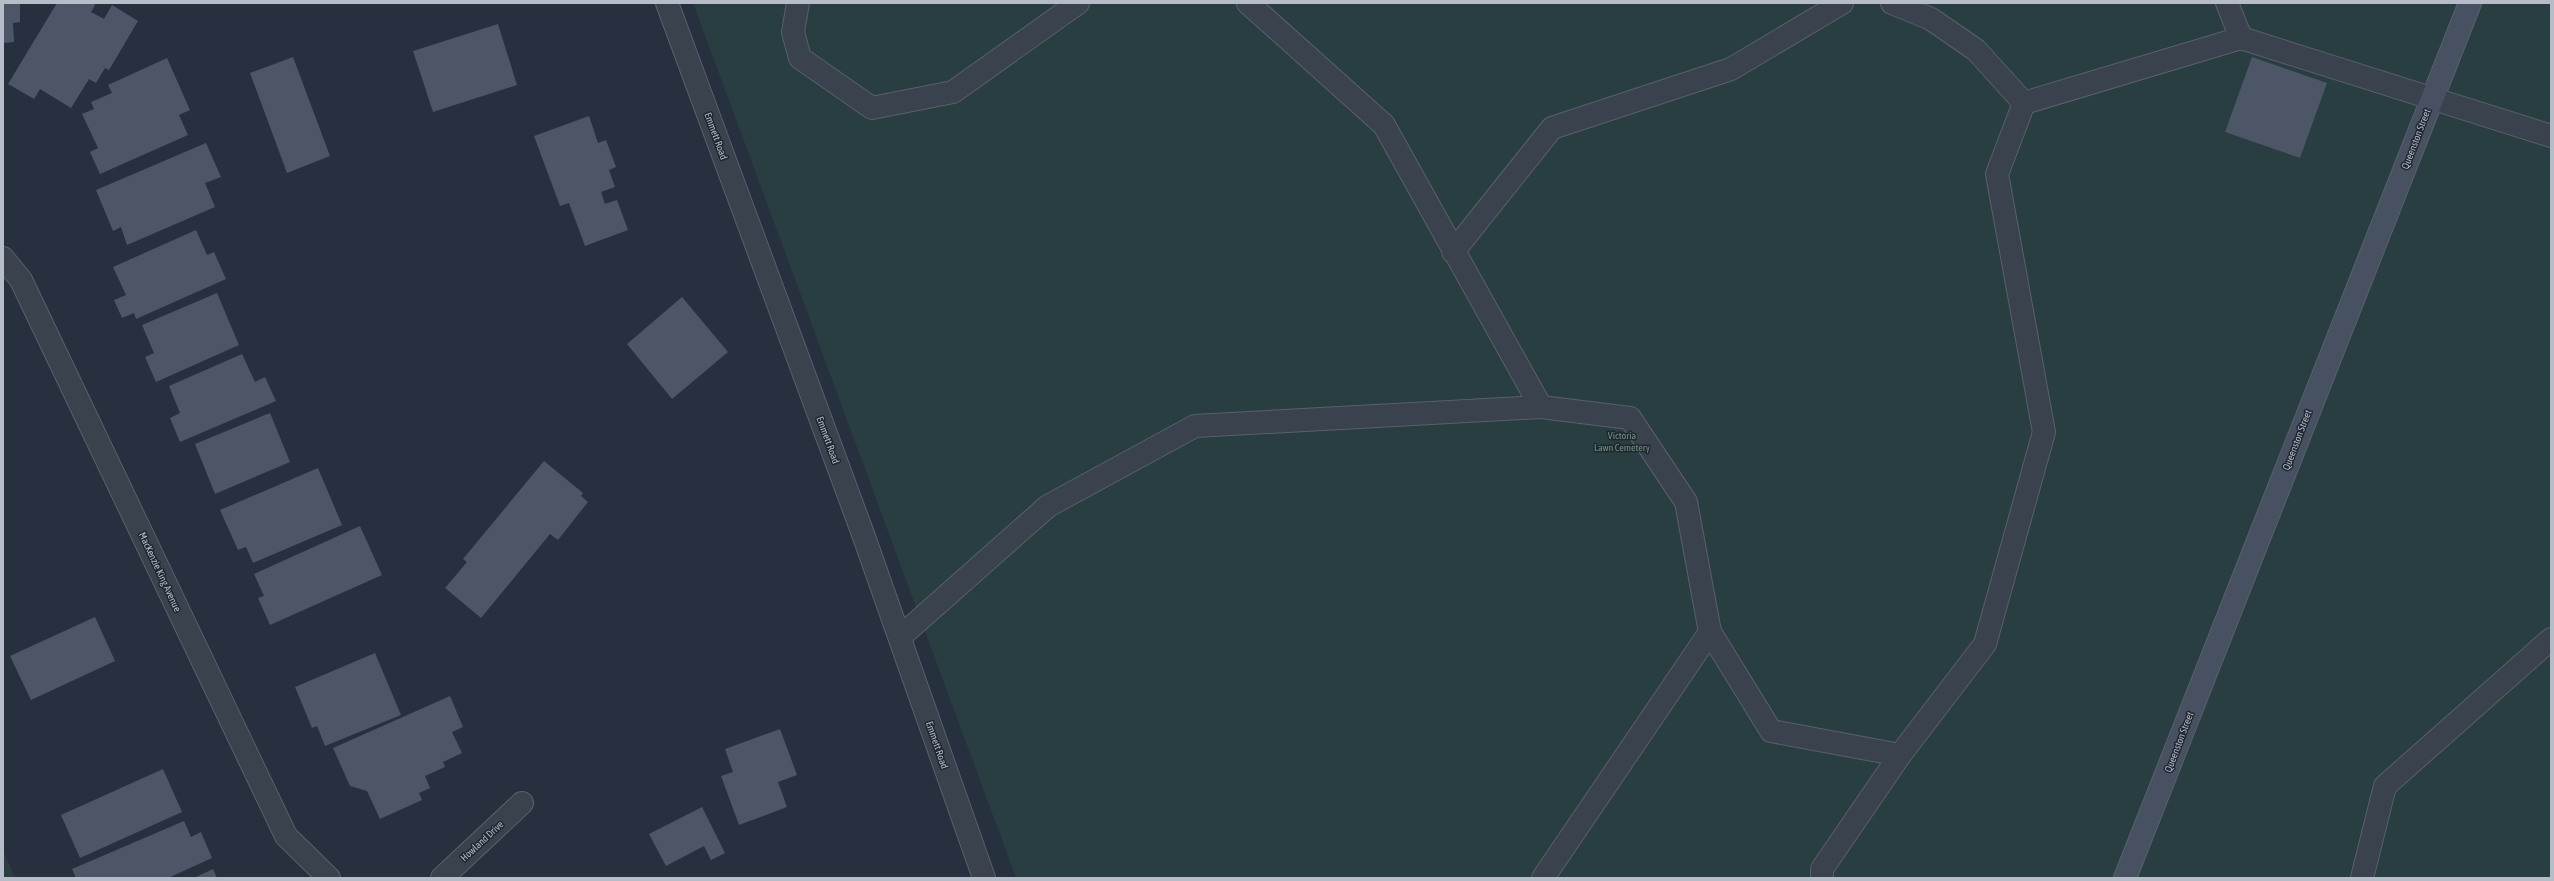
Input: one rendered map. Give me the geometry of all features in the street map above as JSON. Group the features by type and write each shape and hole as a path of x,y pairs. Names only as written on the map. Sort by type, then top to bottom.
{"main road":[{"name":"Queenston Street","path":"2125,878 2470,3"}],"street":[{"name":"Emmett Road","path":"667,3 900,637 984,878"},
{"path":"798,3 793,32 800,58 872,108 953,92 1078,3"},
{"path":"1248,3 1384,126 1453,252 1541,407"},
{"path":"1453,252 1552,128 1731,69 1842,3"},
{"path":"1892,3 1931,19 1976,50 2024,103"},
{"path":"2227,3 2241,38"},
{"path":"2024,103 2241,38 2551,136"},
{"path":"1822,878 1822,869 1900,754 1985,644 2044,432 1997,174 2024,103"},
{"name":"MacKenzie King Avenue","path":"3,258 22,280 286,836 329,878"},
{"path":"900,637 1048,506 1195,426 1541,407 1630,418 1686,502 1710,632 1771,731 1900,754"},
{"path":"1543,878 1710,632"},
{"path":"2362,878 2385,786 2551,639"},
{"name":"Howland Drive","path":"442,878 522,803"}],"green space":[{"name":"Victoria Lawn Cemetery","path":"693,3 2551,3 2551,878 1016,878"},
{"path":"3,850 15,878 3,878"}],"building":[{"path":"3,3 20,3 20,22 13,23 14,42 3,43"},
{"path":"57,3 96,3 91,12 104,19 112,5 138,21 109,70 105,68 96,83 89,79 71,108 40,89 34,99 8,84"},
{"path":"498,24 517,85 433,112 413,51"},
{"path":"293,57 330,156 287,173 250,73"},
{"path":"2252,57 2327,83 2300,158 2225,132"},
{"path":"167,58 190,110 179,115 188,135 100,174 90,152 98,148 82,114 94,109 91,102 112,93 108,85"},
{"path":"589,116 598,143 606,140 616,167 609,170 615,187 601,192 605,204 617,200 628,230 585,246 569,203 560,206 534,136"},
{"path":"206,143 221,177 205,183 215,207 127,245 121,227 113,231 96,190"},
{"path":"196,230 207,255 214,252 226,279 136,319 134,313 122,318 114,300 126,295 113,267"},
{"path":"217,293 239,345 156,382 145,357 154,353 142,325"},
{"path":"682,297 728,352 672,399 627,344"},
{"path":"242,354 255,382 265,377 276,401 180,442 170,418 180,413 169,386"},
{"path":"270,413 290,462 215,494 195,444"},
{"path":"544,461 583,493 581,496 588,502 558,540 550,534 481,618 445,588 467,562 463,559"},
{"path":"318,468 342,525 253,563 246,547 238,550 220,510"},
{"path":"360,526 382,575 270,625 258,598 264,596 254,574"},
{"path":"95,617 115,661 31,700 10,656"},
{"path":"375,653 401,715 325,746 317,726 312,728 295,687"},
{"path":"450,696 463,727 452,732 462,753 443,762 445,767 425,776 430,788 419,793 422,800 380,819 367,791 350,786 333,748"},
{"path":"780,729 797,775 778,782 787,807 739,825 721,776 733,772 725,749"},
{"path":"163,769 182,812 80,858 61,815"},
{"path":"702,807 725,853 711,860 704,846 666,866 649,834"},
{"path":"184,821 191,837 201,832 212,858 168,878 76,878 72,869"},
{"path":"213,869 217,878 194,878"}]}
